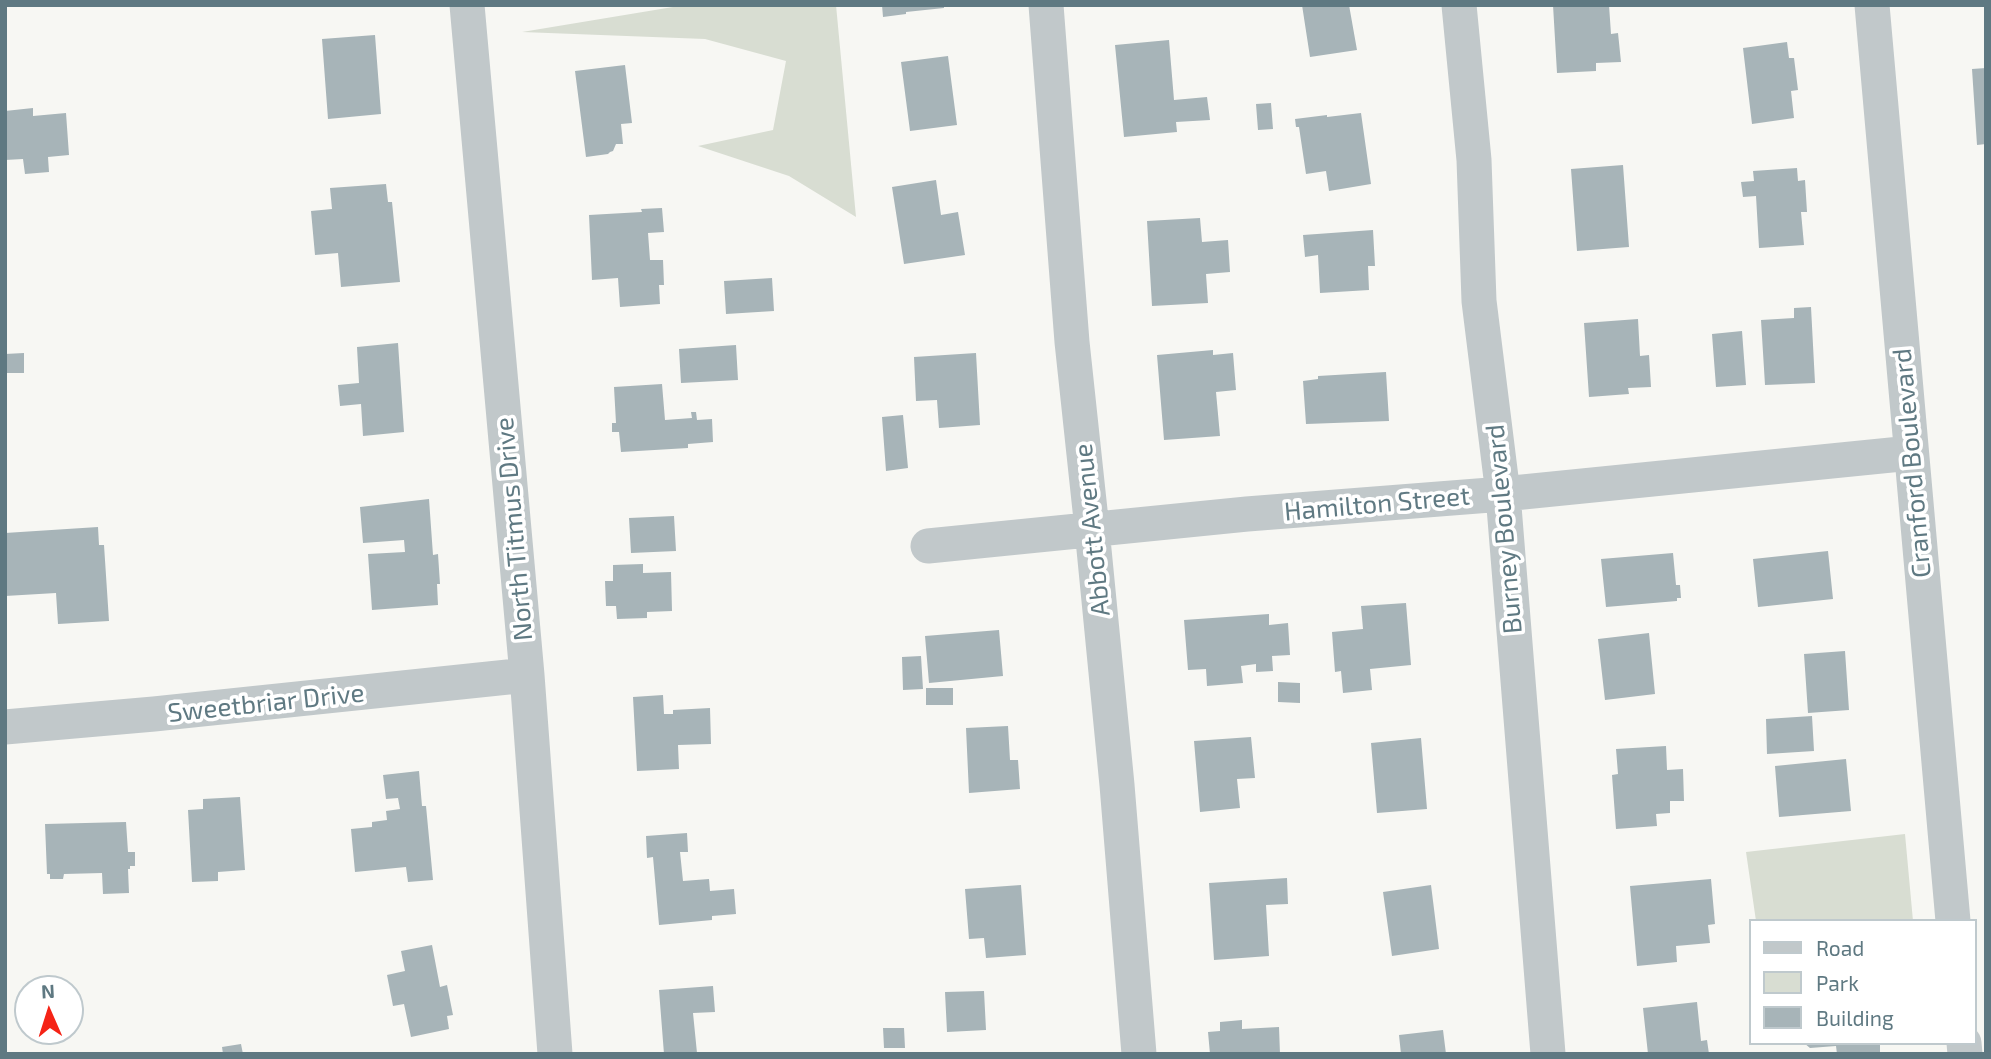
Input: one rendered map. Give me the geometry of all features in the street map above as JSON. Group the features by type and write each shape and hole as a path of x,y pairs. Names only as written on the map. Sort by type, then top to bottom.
{"street":[{"name":"North Titmus Drive","path":"467,5 527,675 555,1054"},
{"name":"Abbott Avenue","path":"1046,5 1071,329 1093,529 1139,1054"},
{"name":"Burney Boulevard","path":"1459,5 1474,160 1479,301 1503,494 1548,1054"},
{"name":"Cranford Boulevard","path":"1872,5 1953,919"},
{"name":"Hamilton Street","path":"928,546 1247,514 1503,494 1910,453"},
{"name":"Sweetbriar Drive","path":"5,727 527,675"}],"green space":[{"path":"685,5 836,5 856,217 789,176 698,146 773,130 786,61 705,39 522,32"},
{"path":"1905,834 1913,919 1756,919 1746,852"}],"building":[{"path":"882,5 944,5 944,8 883,17"},
{"path":"1302,5 1349,5 1357,50 1310,57"},
{"path":"1553,5 1609,5 1611,34 1618,33 1621,62 1596,63 1596,71 1557,73"},
{"path":"375,35 381,114 328,119 322,39"},
{"path":"1169,40 1174,100 1207,97 1210,120 1176,122 1177,132 1124,137 1115,45"},
{"path":"1787,42 1789,58 1794,58 1798,90 1791,91 1794,118 1752,124 1743,48"},
{"path":"948,56 957,125 910,131 901,62"},
{"path":"625,65 632,123 621,124 623,144 616,144 608,154 586,157 575,71"},
{"path":"1986,68 1986,144 1977,145 1972,69"},
{"path":"1271,103 1273,129 1258,130 1256,104"},
{"path":"33,108 33,116 66,113 69,155 48,157 49,172 25,174 23,159 5,160 5,111"},
{"path":"1361,113 1371,184 1329,191 1326,171 1306,174 1299,127 1296,127 1295,119"},
{"path":"1623,165 1629,247 1577,251 1571,169"},
{"path":"1797,168 1798,181 1805,180 1807,212 1801,212 1804,245 1759,248 1756,196 1743,197 1741,182 1754,181 1753,171"},
{"path":"936,180 941,215 958,212 965,255 904,264 892,187"},
{"path":"386,184 388,202 392,202 400,282 341,287 338,253 315,255 311,211 332,209 330,188"},
{"path":"662,208 664,232 648,233 650,260 663,260 664,285 659,285 660,304 620,307 618,278 592,280 589,215"},
{"path":"1200,218 1202,242 1228,240 1230,272 1206,274 1208,303 1152,306 1147,221"},
{"path":"1373,230 1375,266 1368,266 1369,290 1320,293 1318,255 1305,257 1303,235"},
{"path":"772,278 774,311 726,314 724,281"},
{"path":"1811,307 1815,383 1765,385 1761,320 1794,318 1794,308"},
{"path":"1638,319 1640,356 1649,355 1651,387 1628,388 1629,394 1589,397 1584,323"},
{"path":"1742,331 1746,385 1716,387 1712,334"},
{"path":"398,343 404,432 363,436 361,404 340,406 338,385 359,383 357,347"},
{"path":"736,345 738,380 681,383 679,349"},
{"path":"1213,350 1213,355 1233,353 1236,390 1216,392 1220,436 1164,440 1157,355"},
{"path":"24,353 24,373 5,373 5,354"},
{"path":"976,353 980,425 939,428 937,400 916,401 914,357"},
{"path":"1386,372 1389,421 1306,424 1303,381 1318,379 1318,376"},
{"path":"662,384 665,420 692,418 691,412 696,412 697,420 712,419 713,442 688,444 688,448 621,452 619,432 612,432 612,423 616,423 614,387"},
{"path":"903,415 908,468 886,471 882,417"},
{"path":"429,499 433,555 438,554 438,605 372,610 368,554 405,552 404,540 363,543 360,507"},
{"path":"674,516 676,551 631,553 629,518"},
{"path":"98,527 99,545 104,545 109,621 58,624 56,593 5,596 5,533"},
{"path":"1828,551 1833,599 1758,607 1753,559"},
{"path":"1673,553 1676,585 1680,585 1681,598 1677,598 1677,601 1606,607 1601,559"},
{"path":"643,564 643,573 671,572 672,611 647,612 647,618 617,619 616,606 606,606 605,581 613,581 613,565"},
{"path":"1406,603 1411,665 1370,669 1372,690 1343,693 1341,671 1335,672 1332,632 1363,629 1361,606"},
{"path":"1269,614 1269,625 1288,623 1290,655 1272,656 1273,671 1256,672 1256,664 1241,666 1243,683 1207,686 1206,669 1188,670 1184,620"},
{"path":"999,630 1003,676 929,683 925,636"},
{"path":"1649,633 1655,694 1605,700 1598,639"},
{"path":"1845,651 1849,710 1808,713 1804,654"},
{"path":"921,656 923,689 903,690 902,657"},
{"path":"1278,682 1300,683 1300,703 1278,702"},
{"path":"926,688 953,688 953,705 926,705"},
{"path":"663,695 664,714 673,714 673,710 710,708 711,744 678,745 679,769 637,771 633,697"},
{"path":"1812,716 1814,751 1767,754 1766,719"},
{"path":"1008,726 1010,760 1018,760 1020,789 969,793 966,728"},
{"path":"1251,737 1255,778 1237,779 1240,808 1200,812 1194,741"},
{"path":"1421,738 1427,809 1377,813 1371,743"},
{"path":"1666,746 1667,770 1683,769 1684,801 1670,801 1670,813 1656,814 1657,826 1616,829 1612,775 1618,774 1616,749"},
{"path":"1846,759 1851,811 1779,817 1775,766"},
{"path":"419,771 422,806 426,806 433,880 408,882 406,867 355,872 351,829 372,827 372,822 387,820 386,811 400,809 398,798 386,799 383,775"},
{"path":"240,797 245,870 218,872 218,881 192,882 188,810 203,809 203,799"},
{"path":"126,822 128,852 135,852 135,866 128,869 129,893 103,894 102,873 64,874 63,879 50,879 50,874 47,874 45,824"},
{"path":"687,833 688,852 680,852 683,881 709,879 710,891 734,889 736,914 712,916 712,920 659,925 653,857 647,858 646,836"},
{"path":"1287,878 1288,904 1266,905 1269,956 1214,960 1209,883"},
{"path":"1711,879 1715,924 1708,925 1710,943 1676,946 1677,962 1637,966 1630,886"},
{"path":"1021,885 1026,955 986,958 984,938 969,939 965,889"},
{"path":"1431,885 1439,949 1392,956 1383,892"},
{"path":"432,945 440,987 447,985 453,1015 447,1016 449,1029 411,1037 404,1004 393,1006 387,975 405,971 401,951"},
{"path":"713,986 715,1012 693,1013 697,1053 664,1054 659,990"},
{"path":"984,991 986,1030 947,1032 945,992"},
{"path":"1697,1002 1701,1041 1707,1040 1709,1054 1648,1054 1643,1008"},
{"path":"1242,1020 1242,1029 1279,1027 1280,1054 1210,1054 1208,1032 1220,1031 1220,1022"},
{"path":"883,1028 904,1028 905,1048 884,1048"},
{"path":"1443,1030 1446,1054 1401,1054 1399,1035"},
{"path":"241,1044 243,1054 223,1054 222,1047"},
{"path":"1806,1045 1880,1045 1880,1054 1837,1054 1836,1046 1810,1048"}]}
